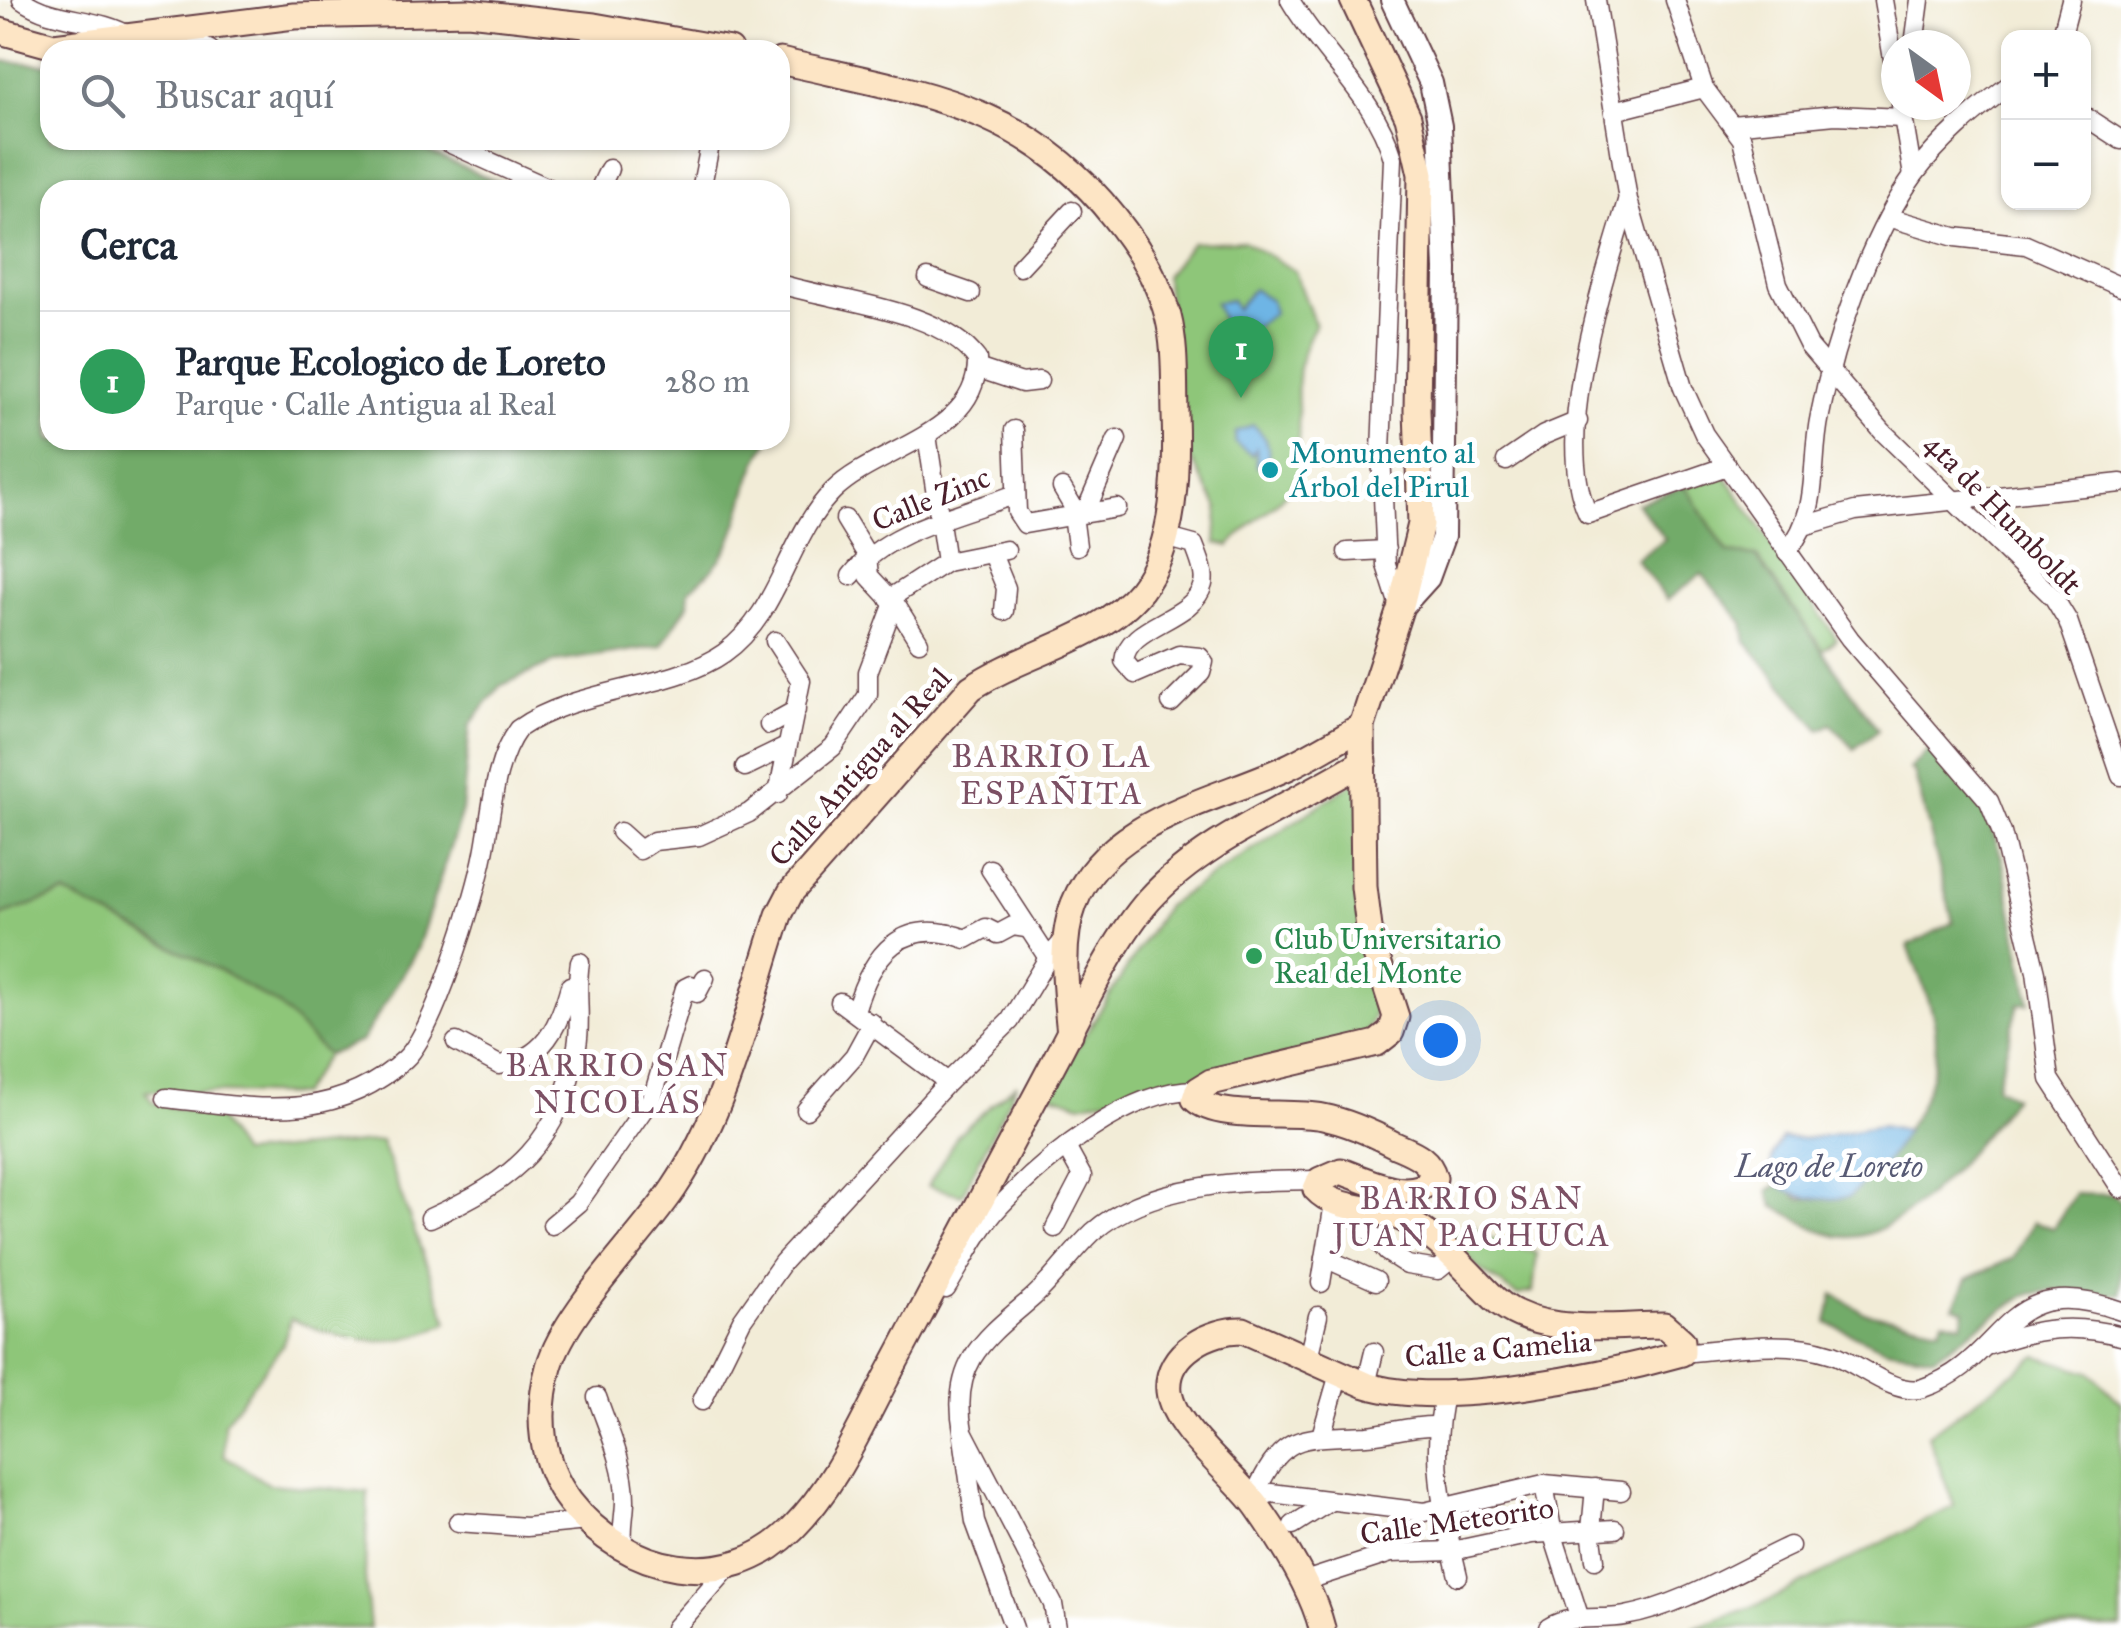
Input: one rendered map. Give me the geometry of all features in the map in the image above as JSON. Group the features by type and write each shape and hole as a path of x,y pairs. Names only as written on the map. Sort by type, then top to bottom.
{"main road":[{"path":"1353,0 1408,116 1421,174 1417,410 1421,524 1400,609 1362,726 1364,887 1370,936 1396,1017 1391,1032 1355,1050 1210,1082 1198,1090 1195,1099 1202,1106 1222,1111 1324,1117 1367,1130 1419,1156 1431,1165 1434,1178 1426,1187 1409,1191 1341,1171 1320,1180 1316,1188 1334,1203 1361,1204 1402,1218 1455,1256 1496,1300 1524,1318 1586,1325 1664,1325 1682,1341 1682,1353"},
{"path":"105,40 294,16 460,6 669,40"},
{"path":"0,31 40,42"},
{"name":"Calle Antigua al Real","path":"728,1568 672,1568 624,1549 587,1521 559,1487 546,1457 542,1395 551,1360 573,1322 674,1188 708,1130 722,1100 779,915 791,892 955,703 1000,668 1113,615 1140,591 1165,537 1175,428 1172,334 1146,260 1106,206 1058,158 1000,120 926,95 790,63"},
{"path":"1070,1034 1067,937 1072,907 1085,880 1106,856 1178,811 1290,766 1362,726"},
{"path":"728,1568 792,1530 823,1492 854,1442 1070,1034 1149,901 1228,840 1364,761"},
{"path":"1586,1325 1646,1347 1643,1359 1630,1368"},
{"name":"Calle a Camelia","path":"1322,1628 1309,1596 1252,1500 1180,1416 1169,1392 1171,1372 1189,1348 1226,1330 1260,1334 1366,1385 1386,1391 1444,1392 1630,1368 1682,1353"}],"street":[{"path":"22,0 53,14 108,23 130,37"},
{"path":"1290,0 1329,58 1362,94 1386,135 1392,158 1380,451 1386,565 1400,609"},
{"path":"1392,0 1432,83 1444,171 1442,537 1428,578 1400,609"},
{"path":"1596,0 1628,200 1682,388 1726,466 1850,639 1988,801 2002,833 2036,972 2050,1079 2121,1190"},
{"name":"4ta de Humboldt","path":"1676,0 1704,88 1742,139 1778,284 1809,346 1884,432 2061,609 2121,776"},
{"path":"1883,0 1888,30"},
{"path":"1916,30 1920,0"},
{"path":"2062,30 2071,0"},
{"path":"552,21 606,40"},
{"path":"172,32 189,40"},
{"path":"1614,111 1704,88"},
{"path":"1787,552 1807,525 1819,418 1848,308 1913,176 1978,109 2001,91"},
{"path":"1732,126 1881,112"},
{"path":"1904,120 1913,176"},
{"path":"2090,120 2121,140"},
{"path":"464,150 530,180"},
{"path":"703,180 709,150"},
{"path":"605,180 610,169"},
{"path":"1628,200 1590,330 1578,421 1575,471 1588,514 1726,466"},
{"path":"1020,267 1072,211"},
{"path":"1891,218 1954,237 2026,246 2121,287"},
{"path":"928,278 971,293"},
{"path":"166,1098 233,1106 329,1102 362,1092 407,1058 444,982 464,924 483,859 501,765 508,743 518,729 596,694 692,668 722,655 748,633 768,604 804,525 835,489 866,465 939,428 970,390 977,368 970,350 948,332 877,308 790,286"},
{"path":"977,368 1022,384 1039,381"},
{"path":"1506,461 1544,435 1578,421"},
{"path":"1014,430 1017,512 1026,524 1118,508"},
{"path":"927,435 946,562"},
{"path":"1077,546 1079,514 1117,439"},
{"path":"1807,525 1855,511 2121,483"},
{"path":"1062,488 1079,514"},
{"name":"Calle Zinc","path":"867,555 1016,494"},
{"name":"Calle Zinc","path":"845,520 867,555 869,576 892,601 918,642"},
{"path":"1165,537 1194,545 1204,578 1202,588 1183,609 1133,644 1124,661 1135,674 1179,655 1200,656 1204,662 1201,673 1172,703"},
{"path":"1346,552 1386,550"},
{"path":"620,832 640,850 654,840 692,838 724,826 778,794 843,737 854,713 862,706 868,694 868,672 892,601 946,562 999,552 1006,588 1004,611"},
{"path":"850,576 867,555"},
{"path":"775,641 801,681 778,794"},
{"path":"769,724 796,710"},
{"path":"745,767 786,747"},
{"path":"990,869 1048,958"},
{"path":"948,1082 848,1006 869,968 902,939 922,929 966,939 986,928 998,934 1013,926 1026,928"},
{"path":"702,1401 742,1320 783,1262 1010,1020 1048,958 1067,937"},
{"path":"430,1218 482,1194 514,1173 551,1124 577,1047 576,985 580,962 554,1030 532,1056 498,1065 456,1042"},
{"path":"552,1224 578,1203 653,1096 684,988 691,985 697,993 705,978"},
{"path":"806,1110 854,1056 872,1023"},
{"path":"922,1337 928,1313 999,1206 1066,1148 1112,1116 1177,1090 1198,1090"},
{"path":"1055,1228 1082,1176 1066,1148"},
{"path":"1014,1628 974,1522 959,1412 964,1377 974,1349 1036,1295 1095,1231 1122,1213 1208,1186 1320,1180"},
{"path":"1208,1186 1214,1204"},
{"path":"1320,1283 1334,1203 1362,1224 1387,1252 1428,1271 1438,1270 1455,1256"},
{"path":"1325,1258 1375,1288 1387,1252"},
{"path":"1682,1353 1805,1346 1860,1365 1896,1386 1919,1390 1946,1378 2031,1304 2076,1302 2121,1311"},
{"path":"1308,1358 1318,1316"},
{"path":"1980,1349 2041,1328 2066,1326 2121,1336"},
{"path":"1366,1385 1374,1352"},
{"path":"1321,1436 1339,1374"},
{"path":"1444,1392 1436,1426 1441,1507 1458,1576"},
{"path":"597,1396 625,1499 621,1535 624,1549"},
{"path":"1252,1500 1270,1458 1290,1444 1321,1436 1436,1426"},
{"path":"963,1431 1053,1604 1057,1628"},
{"path":"1252,1500 1271,1493 1424,1512 1544,1484 1621,1491"},
{"path":"1544,1484 1553,1534 1580,1619"},
{"path":"1595,1488 1590,1530 1595,1560"},
{"path":"1293,1524 1329,1502"},
{"path":"458,1522 526,1527 587,1521"},
{"name":"Calle Meteorito","path":"1308,1580 1391,1553 1452,1551 1532,1534 1615,1529"},
{"path":"1548,1628 1580,1619 1624,1616 1679,1598 1790,1546"},
{"path":"674,1628 728,1568"}],"green space":[{"path":"0,61 40,64 40,150 424,150 493,180 40,180 40,450 764,450 732,538 709,573 689,590 688,605 661,646 555,662 500,686 470,725 462,811 417,950 362,1041 327,1055 279,1006 224,973 64,893 0,916"},
{"path":"1244,241 1295,271 1315,325 1299,371 1298,474 1285,494 1230,546 1216,543 1218,508 1187,452 1165,276 1192,243"},
{"path":"1724,474 1837,639 1823,650 1756,556 1728,553 1685,486"},
{"path":"1685,486 1728,553 1756,556 1878,730 1854,749 1831,724 1820,730 1746,642 1743,623 1702,574 1667,600 1636,560 1665,539 1637,503"},
{"path":"1933,746 1984,807 2002,858 2030,1003 2019,1004 1996,1087 2014,1096 1964,1158 1920,1202 1874,1232 1842,1237 1821,1231 1773,1206 1768,1191 1779,1184 1800,1199 1849,1197 1901,1137 1926,1090 1934,1065 1936,1038 1930,1004 1908,946 1953,922 1914,771 1909,769"},
{"name":"Club Universitario Real del Monte","path":"1361,778 1378,1005 1364,1039 1081,1104 1048,1093 1166,906"},
{"path":"64,893 224,973 280,1006 327,1055 300,1095 145,1091 153,1103 217,1117 241,1154 381,1141 448,1322 409,1337 370,1340 331,1333 291,1319 282,1346 224,1423 224,1455 268,1484 368,1492 365,1576 370,1628 0,1628 0,916"},
{"path":"1017,1083 962,1195 928,1186 958,1134"},
{"path":"2075,1194 2114,1195 2121,1202 2121,1295 2050,1291 2025,1295 1934,1357 1886,1349 1827,1323 1833,1294 1863,1312 1940,1328 1943,1320 1962,1324 1965,1310 1954,1307 1967,1279 2013,1258 2033,1222 2053,1228"},
{"path":"1473,1225 1483,1236 1537,1253 1533,1292 1517,1295 1480,1270 1451,1237"},
{"path":"2037,1356 2090,1372 2121,1403 2121,1628 1693,1628 1768,1601 1954,1506 1928,1435"}],"water":[{"path":"1253,289 1271,300 1274,313 1251,329 1223,322 1215,303 1231,300 1236,309"},
{"path":"1253,425 1268,448 1266,465 1257,467 1256,449 1252,455 1235,443 1236,432"},
{"name":"Lago de Loreto","path":"1882,1126 1907,1131 1884,1164 1849,1197 1800,1196 1776,1182 1771,1170 1782,1138 1818,1137"}],"place":[{"name":"Parque Ecologico de Loreto","path":"1241,398"},
{"name":"Monumento al Árbol del Pirul","path":"1270,470"},
{"name":"Club Universitario Real del Monte","path":"1254,956"}],"district":[{"name":"BARRIO LA ESPAÑITA","path":"1052,774"},
{"name":"BARRIO SAN NICOLÁS","path":"618,1084"},
{"name":"BARRIO SAN JUAN PACHUCA","path":"1472,1216"}]}
